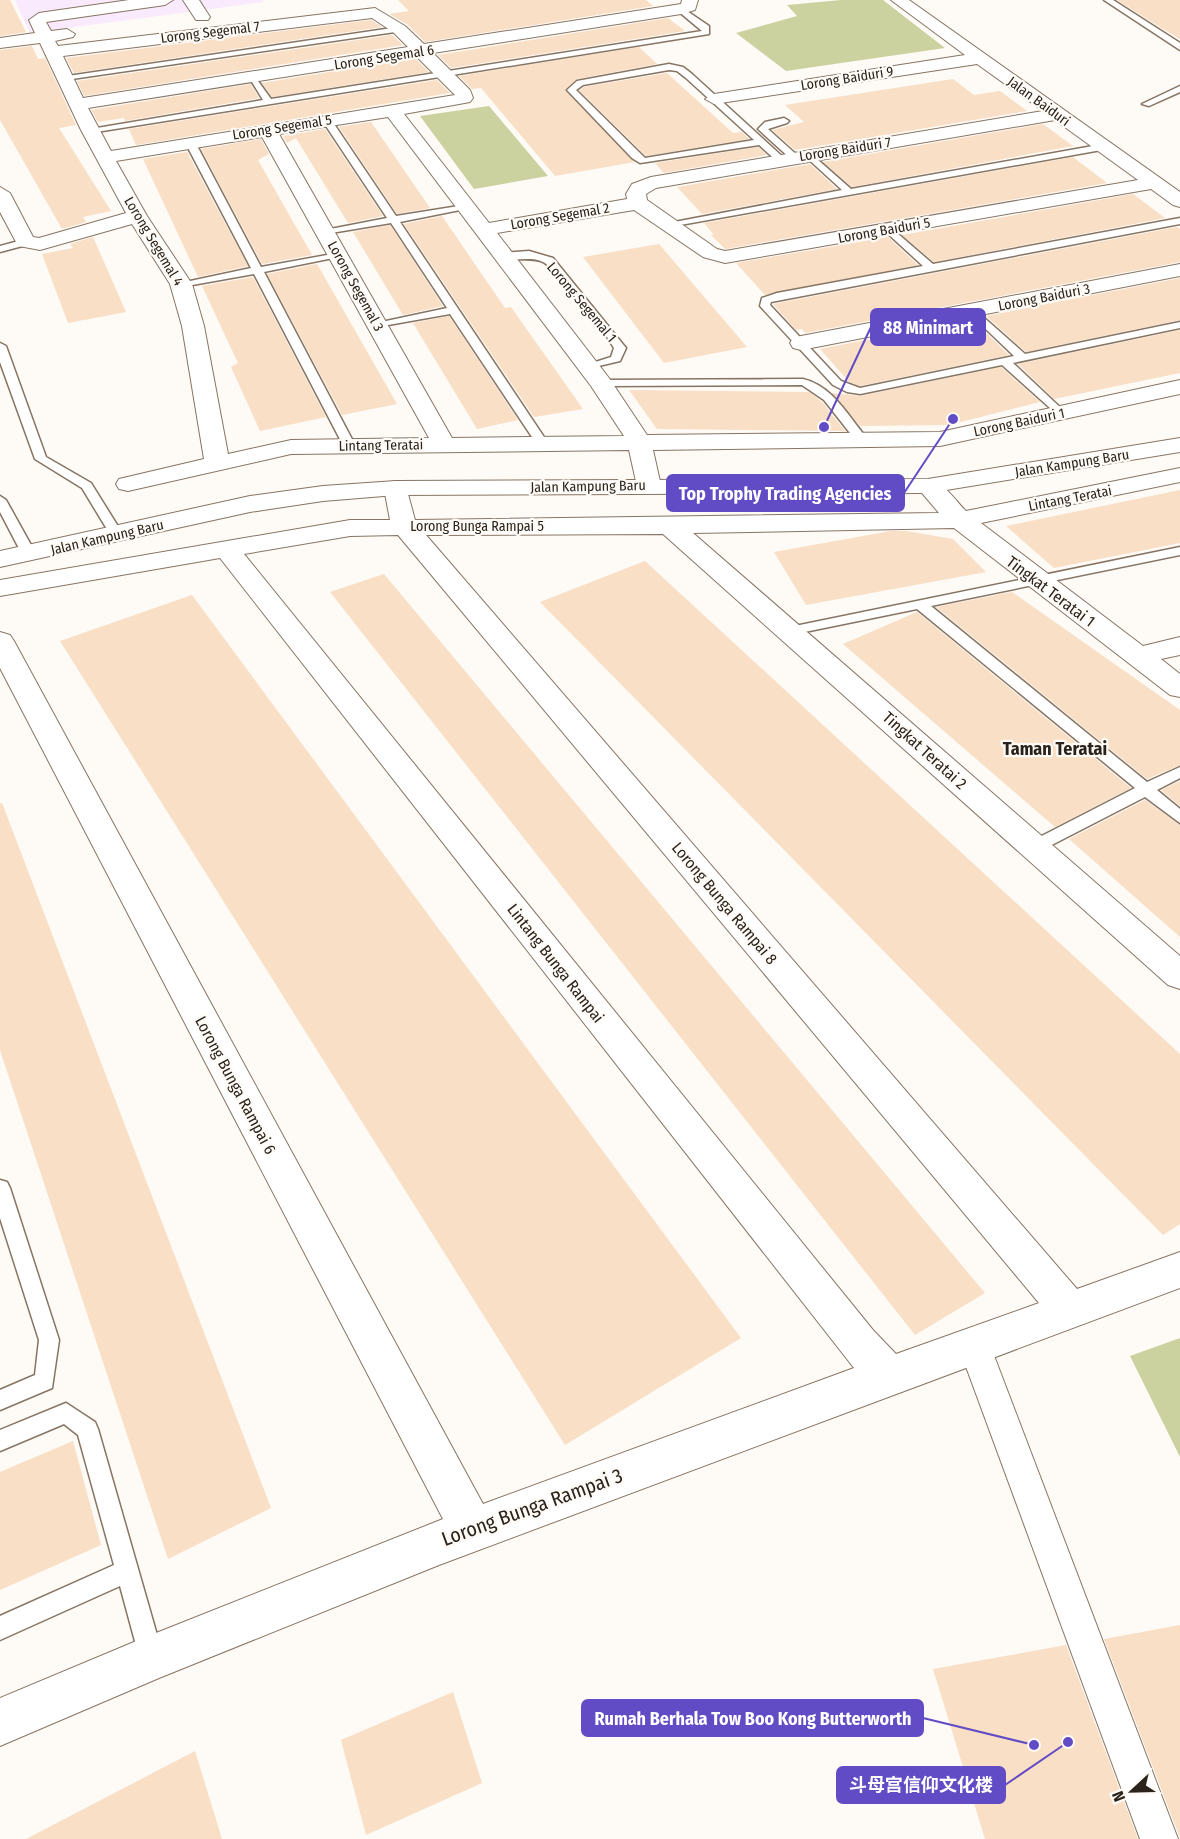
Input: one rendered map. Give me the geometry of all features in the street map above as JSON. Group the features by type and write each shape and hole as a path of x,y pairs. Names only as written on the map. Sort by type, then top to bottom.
{"street":[{"path":"50,44 37,20 45,15 165,0"},
{"path":"191,0 218,34"},
{"name":"Jalan Baiduri","path":"899,0 1180,201"},
{"name":"Lorong Segemal 6","path":"77,104 423,51 687,5"},
{"name":"Lorong Segemal 7","path":"0,43 50,44 218,34 366,12 382,15 399,29"},
{"path":"399,29 446,74"},
{"name":"Lorong Segemal 4","path":"50,44 90,130 137,216 182,284 193,326 217,462"},
{"name":"Lorong Baiduri 9","path":"714,99 755,97 980,58"},
{"name":"Lorong Segemal 5","path":"106,157 464,98 464,94 446,74"},
{"name":"Lorong Segemal 1","path":"392,110 595,375 639,441 649,486"},
{"name":"Lorong Baiduri 7","path":"637,198 639,188 651,183 1058,114"},
{"name":"Lorong Segemal 3","path":"267,129 444,444"},
{"name":"Lorong Baiduri 5","path":"637,198 710,253 725,257 1154,183"},
{"path":"0,193 26,242 40,244 137,216"},
{"name":"Lorong Segemal 2","path":"482,230 637,198"},
{"name":"Lorong Baiduri 3","path":"801,343 1180,270"},
{"name":"Lorong Baiduri 1","path":"639,441 940,439 1180,387"},
{"name":"Lintang Teratai","path":"128,484 291,447 639,441"},
{"name":"Jalan Kampung Baru","path":"0,559 117,536 249,504 322,493 396,488 928,486 1180,445"},
{"name":"Lintang Teratai","path":"960,520 1180,476"},
{"name":"Tingkat Teratai 1","path":"928,486 960,520 1035,580 1180,688"},
{"name":"Lorong Bunga Rampai 8","path":"396,488 404,526 1070,1310"},
{"name":"Lorong Bunga Rampai 5","path":"0,588 350,528 669,526 960,520"},
{"name":"Tingkat Teratai 2","path":"669,526 1180,975"},
{"name":"Lintang Bunga Rampai","path":"226,548 859,1344 889,1376"},
{"name":"Lorong Bunga Rampai 6","path":"0,641 472,1528"},
{"path":"1137,656 1180,646"},
{"name":"Lorong Bunga Rampai 3","path":"0,1722 151,1656 472,1528 1180,1270"},
{"path":"974,1345 1159,1839"}],"lane":[{"path":"1108,0 1180,47"},
{"path":"90,130 706,32 706,28 687,5"},
{"path":"65,77 218,34 399,29"},
{"path":"762,142 643,161 635,156 571,90 580,83 669,68 680,69 762,142 795,158 848,191"},
{"path":"253,77 268,101"},
{"path":"1146,104 1180,88"},
{"path":"327,120 542,443"},
{"path":"784,121 768,124 763,129 795,158"},
{"path":"190,142 349,446"},
{"path":"669,224 1104,147"},
{"path":"325,231 465,208"},
{"path":"1180,221 929,266 766,300 765,306 837,382 850,390 860,392 1180,325"},
{"path":"890,230 929,266"},
{"path":"0,249 26,242"},
{"name":"Lorong Segemal 1","path":"502,256 529,254 549,260 611,335 620,348 616,359 595,375"},
{"path":"182,284 338,256"},
{"path":"377,324 452,310"},
{"path":"972,310 1023,358"},
{"path":"0,346 41,459 87,486 117,536"},
{"path":"1005,362 1060,412"},
{"path":"595,375 812,384 826,395 861,439"},
{"path":"0,500 29,554"},
{"path":"790,631 1180,551"},
{"path":"918,603 1180,817"},
{"path":"1034,847 1180,772"},
{"path":"0,1188 50,1340 45,1382 0,1400"},
{"path":"0,1441 66,1413 87,1429 125,1572 151,1656"},
{"path":"0,1628 125,1572"}],"shaded area":[{"path":"15,0 262,0 264,2 30,33"}],"green space":[{"path":"841,0 883,0 945,48 786,71 736,33 797,16 787,5"},
{"path":"489,106 548,176 474,189 420,116"},
{"path":"1180,1338 1180,1457 1130,1356"}],"building":[{"path":"0,0 10,0 26,32 0,36"},
{"path":"398,0 646,0 653,6 425,42 407,24 389,14 409,11"},
{"path":"1117,0 1180,0 1180,39 1163,29"},
{"path":"668,18 685,31 451,68 438,55"},
{"path":"371,20 382,27 74,73 66,58"},
{"path":"392,35 403,45 84,96 77,81"},
{"path":"32,46 38,59 45,58 76,125 59,128 111,211 83,217 86,222 62,229 0,120 0,50"},
{"path":"639,47 657,64 577,79 565,90 635,162 555,176 481,88 472,89 459,76"},
{"path":"415,58 429,72 272,97 262,83"},
{"path":"667,73 733,133 742,132 749,139 646,156 579,90 584,87"},
{"path":"953,79 974,95 1000,91 1027,111 795,150 772,130 804,122 785,105"},
{"path":"437,80 450,93 136,145 129,129"},
{"path":"251,84 259,98 125,121 124,118 98,122 91,110"},
{"path":"371,122 430,208 397,214 339,127"},
{"path":"1043,124 1073,146 852,187 823,162"},
{"path":"325,129 383,216 348,223 296,138 287,143 283,136"},
{"path":"261,139 269,154 258,160 312,255 262,264 201,149"},
{"path":"758,147 767,155 664,173 655,163"},
{"path":"187,152 248,266 198,277 143,159"},
{"path":"1073,157 1107,183 725,249 711,235 714,235 704,223"},
{"path":"810,164 837,189 702,214 677,187"},
{"path":"1133,194 1165,218 934,262 902,235"},
{"path":"442,216 505,308 511,307 583,409 534,417 404,224"},
{"path":"390,225 443,306 403,315 353,232"},
{"path":"1177,227 1180,229 1180,262 805,333 802,329 796,330 773,304"},
{"path":"93,237 126,312 68,323 42,254 73,248 70,244"},
{"path":"888,237 918,265 765,295 736,263"},
{"path":"659,244 747,347 664,363 583,257"},
{"path":"317,264 397,404 342,415 267,274"},
{"path":"253,277 326,417 260,431 231,367 238,363 202,286"},
{"path":"1180,278 1180,320 1026,352 986,316"},
{"path":"449,316 518,420 477,429 413,323"},
{"path":"972,319 1009,355 860,386 849,382 820,349"},
{"path":"1180,330 1180,373 1054,399 1018,364"},
{"path":"1001,367 1040,402 949,425 860,426 832,393 860,396"},
{"path":"629,390 809,392 822,402 845,431 657,429"},
{"path":"1180,490 1180,543 1054,568 1006,526"},
{"path":"891,531 906,531 953,539 986,572 806,605 774,552"},
{"path":"645,561 1180,1054 1180,1224 1163,1235 540,602"},
{"path":"384,574 985,1293 915,1335 330,592"},
{"path":"1012,592 1180,710 1180,765 1147,779 936,607"},
{"path":"192,595 741,1338 565,1445 60,641"},
{"path":"917,612 1131,788 1055,827 843,644"},
{"path":"1180,781 1180,806 1161,790"},
{"path":"1145,800 1180,825 1180,937 1069,839"},
{"path":"0,803 2,803 271,1508 168,1559 0,1050"},
{"path":"73,1441 101,1545 0,1590 0,1472"},
{"path":"1180,1625 1180,1838 1104,1639"},
{"path":"1066,1645 1138,1839 985,1839 933,1669"},
{"path":"453,1692 482,1783 366,1835 341,1740"},
{"path":"195,1751 222,1839 26,1839"}],"place":[{"name":"Top Trophy Trading Agencies","path":"953,419"},
{"name":"88 Minimart","path":"824,427"},
{"name":"斗母宫信仰文化楼","path":"1068,1742"},
{"name":"Rumah Berhala Tow Boo Kong Butterworth","path":"1034,1745"}],"district":[{"name":"Taman Teratai","path":"1055,749"}]}
